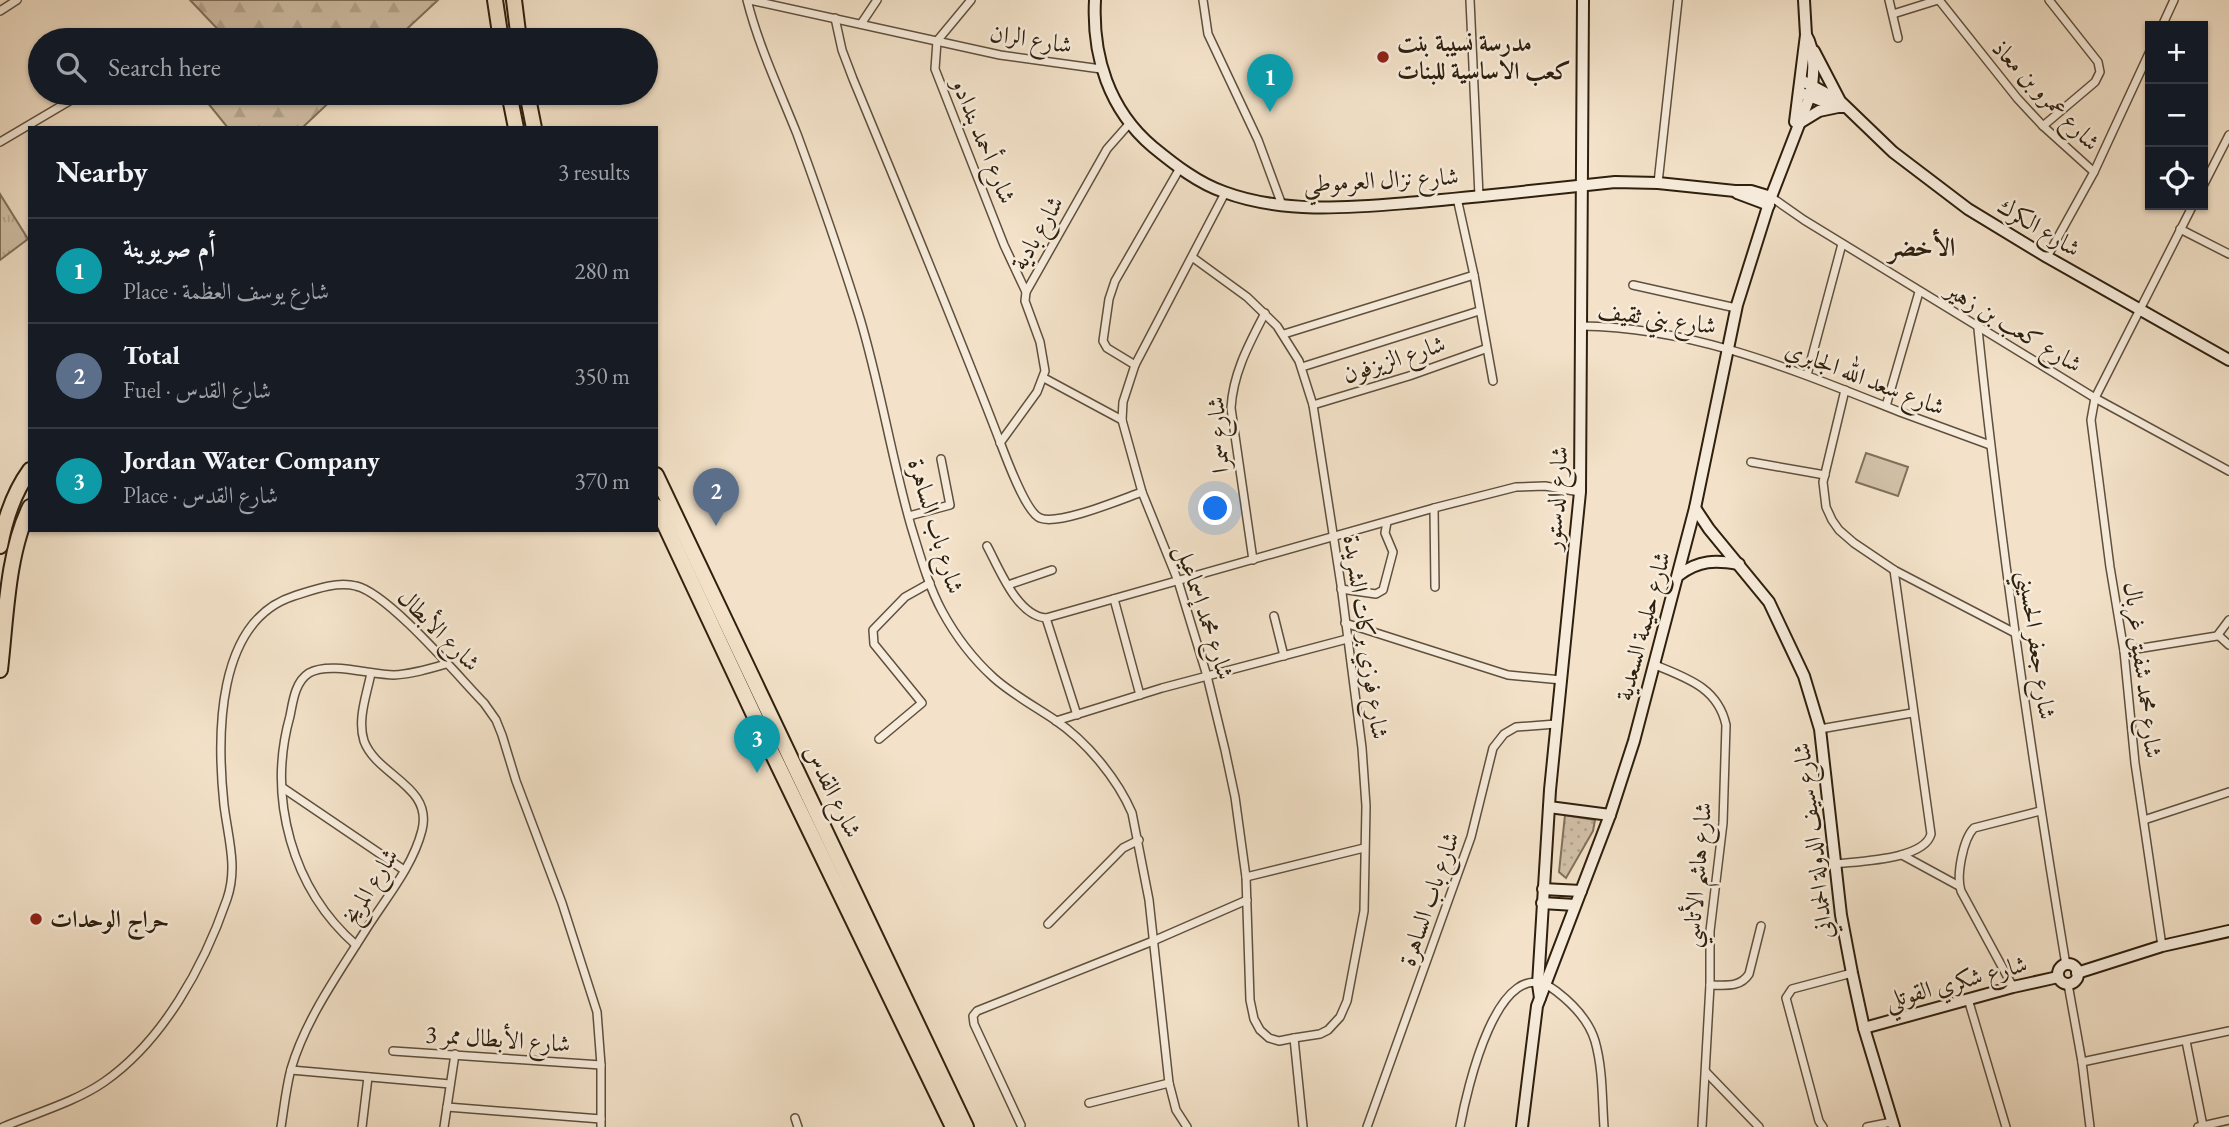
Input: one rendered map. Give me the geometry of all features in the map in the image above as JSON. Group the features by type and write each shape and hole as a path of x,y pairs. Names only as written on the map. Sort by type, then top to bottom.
{"highway":[{"path":"495,0 499,28"},
{"path":"514,0 518,28"},
{"path":"511,105 516,126"},
{"path":"529,105 534,126"},
{"path":"0,546 12,503 28,474"},
{"name":"شارع القدس","path":"658,479 966,1127"},
{"path":"0,670 15,550 28,510"},
{"name":"شارع القدس","path":"658,510 953,1127"}],"street":[{"path":"0,10 17,0"},
{"name":"شارع الران","path":"748,0 1000,55 1101,69"},
{"name":"شارع باب الساهرة","path":"748,0 761,49 807,161 843,265 866,340 909,516 930,583 942,610 971,655 1009,690 1056,720 1091,753 1127,801 1139,840 1169,1083 1176,1110 1187,1127"},
{"path":"861,24 877,0"},
{"path":"937,41 971,0"},
{"name":"شارع نزال العرموطي","path":"1095,0 1095,38 1101,69 1111,95 1129,124 1180,168 1225,193 1282,205 1352,207 1615,182 1751,191 1770,201"},
{"path":"1203,0 1208,34 1258,140 1282,205"},
{"path":"1470,0 1479,196"},
{"name":"شارع الدستور","path":"1522,1127 1542,985 1542,904 1549,807 1580,492 1583,0"},
{"path":"1658,183 1678,0"},
{"name":"شارع حليمة السعدية","path":"1801,80 1806,35 1804,0"},
{"path":"1889,0 1898,38"},
{"path":"1893,14 1938,0"},
{"name":"شارع عمرو بن معاذ","path":"1938,0 1983,58 2043,126 2094,172 2048,257"},
{"path":"2043,126 2095,82 2100,72 2098,62 2049,0"},
{"path":"2164,21 2174,0"},
{"path":"835,18 853,79 931,265 1000,443 1030,509 1039,518 1055,521 1142,492"},
{"name":"شارع حليمة السعدية","path":"1542,985 1611,815 1655,665 1695,508 1736,309 1807,91 1812,46 1806,35"},
{"name":"شارع أحمد بندادو","path":"937,41 934,60 939,82 1004,245 1026,292"},
{"path":"1797,128 1819,111 1841,105 1812,46"},
{"path":"2094,172 2145,62"},
{"name":"شارع الكرك","path":"1801,80 1807,91 1841,105 1872,134 1968,209 2229,360"},
{"path":"0,142 63,105"},
{"name":"شارع بادية","path":"1044,378 1044,357 1025,301 1026,292 1107,149 1129,124"},
{"path":"2208,176 2229,135"},
{"path":"1135,366 1107,348 1103,341 1109,299 1115,281 1180,168"},
{"name":"شارع محمد إسماعيل","path":"1225,193 1135,366 1123,402 1122,419 1142,492 1178,581 1207,676 1235,797 1246,877 1250,990 1254,1019 1260,1030 1269,1038 1279,1041 1294,1038"},
{"path":"1457,198 1493,381"},
{"name":"شارع كعب بن زهير","path":"1770,201 2095,398 2229,471"},
{"path":"2095,398 2190,210"},
{"path":"2180,229 2229,254"},
{"path":"1807,375 1842,244"},
{"name":"شارع فوزي بركات الشريدة","path":"1192,257 1265,313 1283,334 1302,367 1314,405 1362,748 1366,806 1364,911 1347,1002 1340,1017 1328,1030 1294,1038"},
{"path":"1283,334 1474,275"},
{"path":"1633,285 1736,309"},
{"path":"1886,406 1919,292"},
{"path":"1302,367 1479,311"},
{"name":"شارع سمرا","path":"1253,560 1231,408 1232,392 1241,360 1265,313"},
{"name":"شارع بني ثقيف","path":"1581,326 1657,332 1727,347"},
{"name":"شارع جعفر الحسيني","path":"1979,329 1990,445 2015,633 2040,811 2066,965"},
{"name":"شارع سعد الله الجابري","path":"1727,347 1990,445"},
{"name":"شارع الزيزفون","path":"1314,405 1485,349"},
{"path":"1000,443 1044,378 1122,419"},
{"path":"1845,390 1825,475 1824,496 1832,520 1854,543 1894,570 2015,633"},
{"name":"شارع محمد شفيق غربال","path":"2095,398 2091,425 2162,946"},
{"path":"909,516 950,505 941,459"},
{"path":"1751,462 1825,475"},
{"path":"987,545 1008,585 1030,613 1046,618 1434,508 1516,488 1545,486 1580,492"},
{"path":"1434,508 1435,587"},
{"name":"شارع سيف الدولة الحمداني","path":"1695,508 1778,616 1804,676 1820,729 1840,915 1864,1028 1893,1125"},
{"path":"1341,589 1376,594 1383,590 1393,552 1385,533 1387,522"},
{"path":"1679,575 1689,567 1711,560 1739,564"},
{"path":"1008,585 1052,570"},
{"path":"1835,864 1902,855 1923,847 1931,834 1894,570"},
{"path":"879,739 922,703 874,644 873,630 905,597 930,583"},
{"name":"شارع الأبطال","path":"3,1127 103,1082 128,1063 153,1037 167,1017 205,949 227,898 233,871 221,759 225,694 238,650 248,629 272,605 290,597 341,584 369,590 392,608 484,703 496,720 562,903 597,1012 601,1123"},
{"path":"1114,599 1140,695"},
{"path":"1274,616 1284,656"},
{"path":"1046,618 1077,715"},
{"path":"2124,652 2218,635 2229,620"},
{"path":"1345,623 1508,675 1562,680"},
{"path":"2218,635 2229,645"},
{"path":"1056,720 1347,639"},
{"path":"356,945 337,928 308,887 291,844 283,788 282,752 284,735 301,680 316,670 414,673 446,664"},
{"name":"شارع هاشم الأتاسي","path":"1655,665 1692,680 1708,691 1723,711 1726,725 1723,823 1710,931 1710,985 1702,1127"},
{"name":"شارع المريخ","path":"281,1127 291,1070 310,1023 404,870 420,835 424,818 422,808 412,790 376,760 365,742 362,720 371,673"},
{"path":"1820,729 1912,713"},
{"name":"شارع باب الساهرة","path":"1367,1127 1465,856 1481,803 1493,748 1504,734 1516,727 1556,724"},
{"path":"283,788 404,870"},
{"path":"2144,820 2229,792"},
{"path":"1549,807 1611,815"},
{"path":"2013,987 1959,886 1958,875 1967,839 1975,828 2040,811"},
{"path":"1048,924 1123,848 1139,840"},
{"path":"1246,877 1364,848"},
{"path":"1902,855 1959,886"},
{"path":"1543,889 1581,891"},
{"path":"1021,1125 974,1024 973,1016 985,1007 1153,941 1247,900"},
{"path":"1542,904 1575,905"},
{"path":"1710,985 1734,985 1746,979 1761,926"},
{"path":"2077,972 2162,946 2229,931"},
{"path":"2077,972 2073,966 2066,965 2059,969 2082,1062 2090,1127"},
{"path":"2063,981 2074,982 2077,972"},
{"path":"1823,1127 1819,1121 1786,998 1792,989 1852,973"},
{"name":"شارع شكري القوتلي","path":"1864,1028 2013,987 2063,981"},
{"path":"1460,1127 1470,1078 1495,1014 1515,991 1529,984 1542,985 1571,1003 1595,1040 1601,1074 1604,1127"},
{"path":"1968,999 2006,1127"},
{"path":"2082,1062 2229,1031"},
{"path":"1294,1038 1303,1127"},
{"path":"2186,1041 2201,1126 2229,1121"},
{"name":"شارع الأبطال ممر 3","path":"393,1051 601,1065"},
{"path":"444,1127 455,1054"},
{"path":"291,1070 450,1084"},
{"path":"1706,1072 1759,1127"},
{"path":"362,1127 368,1077"},
{"path":"1089,1103 1169,1083"},
{"path":"447,1107 601,1123"},
{"path":"795,1118 798,1127"},
{"path":"1867,1127 1893,1125"}],"green space":[{"path":"190,0 438,0 408,28 217,28"},
{"path":"209,105 326,105 304,126 226,126"},
{"path":"0,194 28,239 0,260"},
{"path":"1866,453 1908,467 1898,496 1856,482"},
{"path":"1565,815 1595,820 1593,831 1566,878 1559,872"}],"place":[{"name":"مدرسة نسيبة بنت كعب الاساسية للبنات","path":"1383,57"},
{"name":"أم صويوينة","path":"1270,112"},
{"name":"Total","path":"716,526"},
{"name":"Jordan Water Company","path":"757,773"},
{"name":"حراج الوحدات","path":"36,919"}],"district":[{"name":"الأخضر","path":"1922,247"}]}
